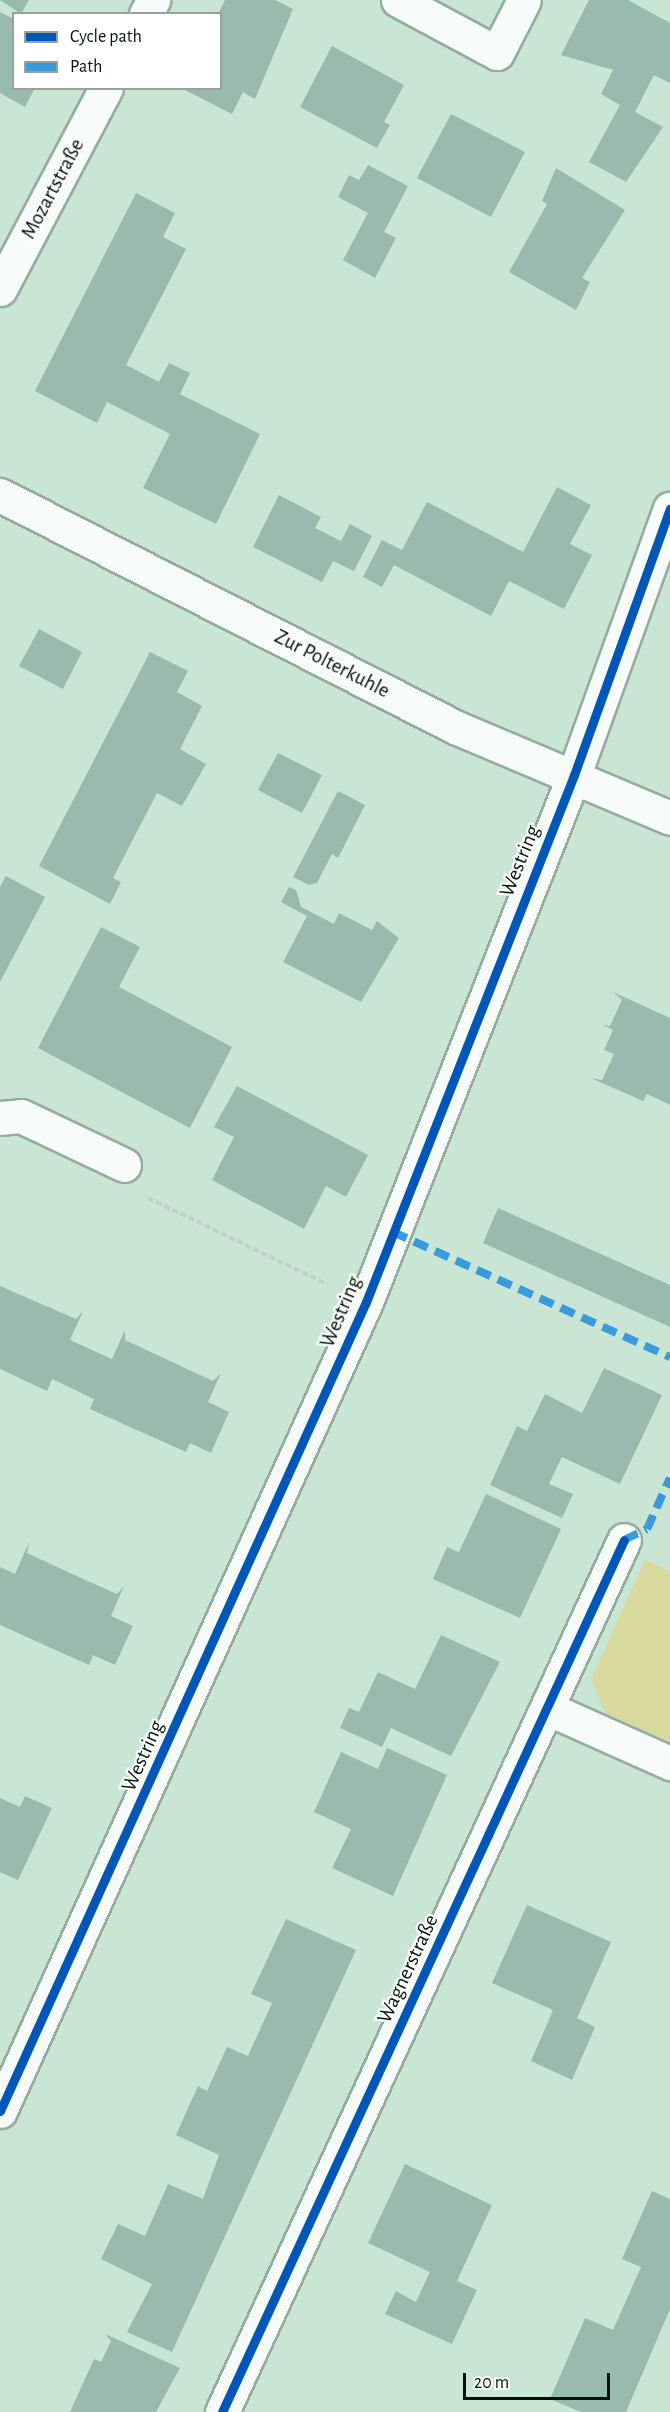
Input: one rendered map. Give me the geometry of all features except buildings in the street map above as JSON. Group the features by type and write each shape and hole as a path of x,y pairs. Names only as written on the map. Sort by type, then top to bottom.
{"street":[{"path":"398,0 497,53 524,0"},
{"name":"Mozartstraße","path":"0,290 105,90"},
{"name":"Zur Polterkuhle","path":"0,495 455,727 574,775 670,818"},
{"name":"Westring","path":"0,2111 366,1302 574,775 670,509"},
{"path":"0,1118 21,1116 124,1165"},
{"name":"Wagnerstraße","path":"222,2412 549,1709 624,1540"},
{"path":"549,1709 670,1763"}],"path":[{"path":"124,1165 152,1204 366,1302"}],"green space":[{"path":"645,1560 670,1571 670,1742 605,1713 591,1679"}],"marked path":[{"path":"393,1232 670,1357"},
{"path":"624,1540 647,1529 670,1478"}],"cycle path":[{"path":"0,2111 366,1302 574,775 670,509"},
{"path":"222,2412 624,1540"}]}
